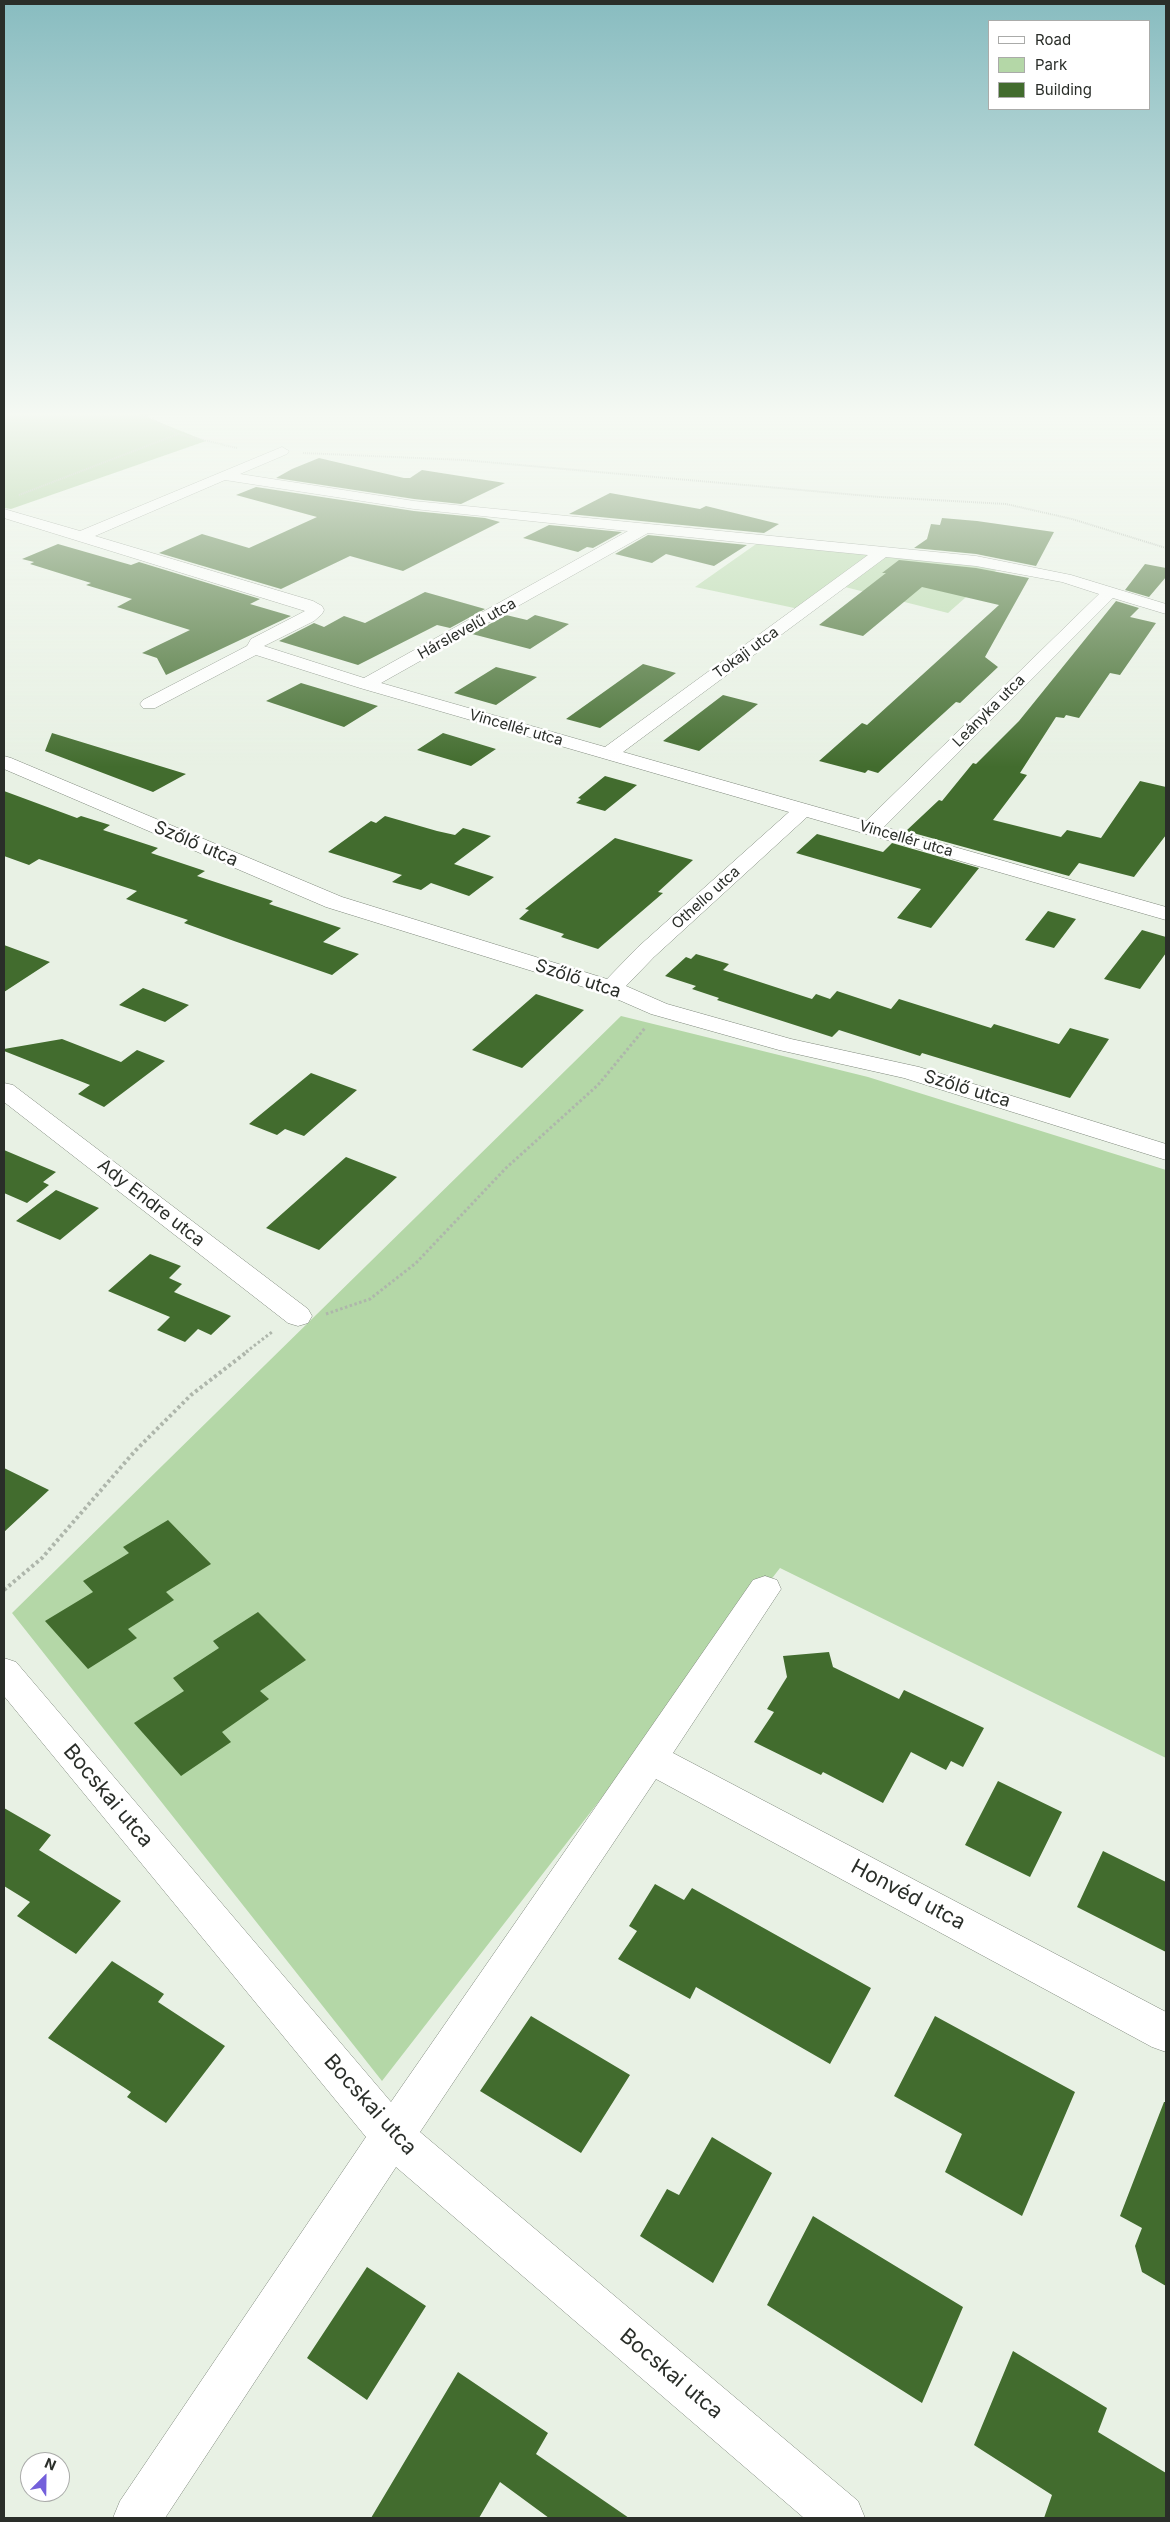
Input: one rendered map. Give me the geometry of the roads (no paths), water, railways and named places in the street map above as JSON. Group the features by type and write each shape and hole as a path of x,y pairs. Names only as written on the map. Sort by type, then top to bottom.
{"street":[{"path":"71,532 307,605 316,610 308,617 257,643 254,650 149,704"},
{"path":"81,536 91,532"},
{"name":"Hárslevelű utca","path":"366,684 637,532"},
{"path":"683,532 976,561 1065,578 1166,609"},
{"name":"Tokaji utca","path":"608,754 884,551"},
{"name":"Leányka utca","path":"870,829 1109,593"},
{"name":"Vincellér utca","path":"254,650 608,754 1166,913"},
{"name":"Szőlő utca","path":"4,762 334,902 611,988 659,1009 787,1044 910,1072 1166,1152"},
{"name":"Othello utca","path":"611,988 629,972 646,952 803,810"},
{"name":"Ady Endre utca","path":"4,1090 298,1316"},
{"path":"138,2518 392,2136 765,1589"},
{"name":"Bocskai utca","path":"4,1672 392,2136 841,2518"},
{"name":"Honvéd utca","path":"650,1758 1166,2033"}]}
